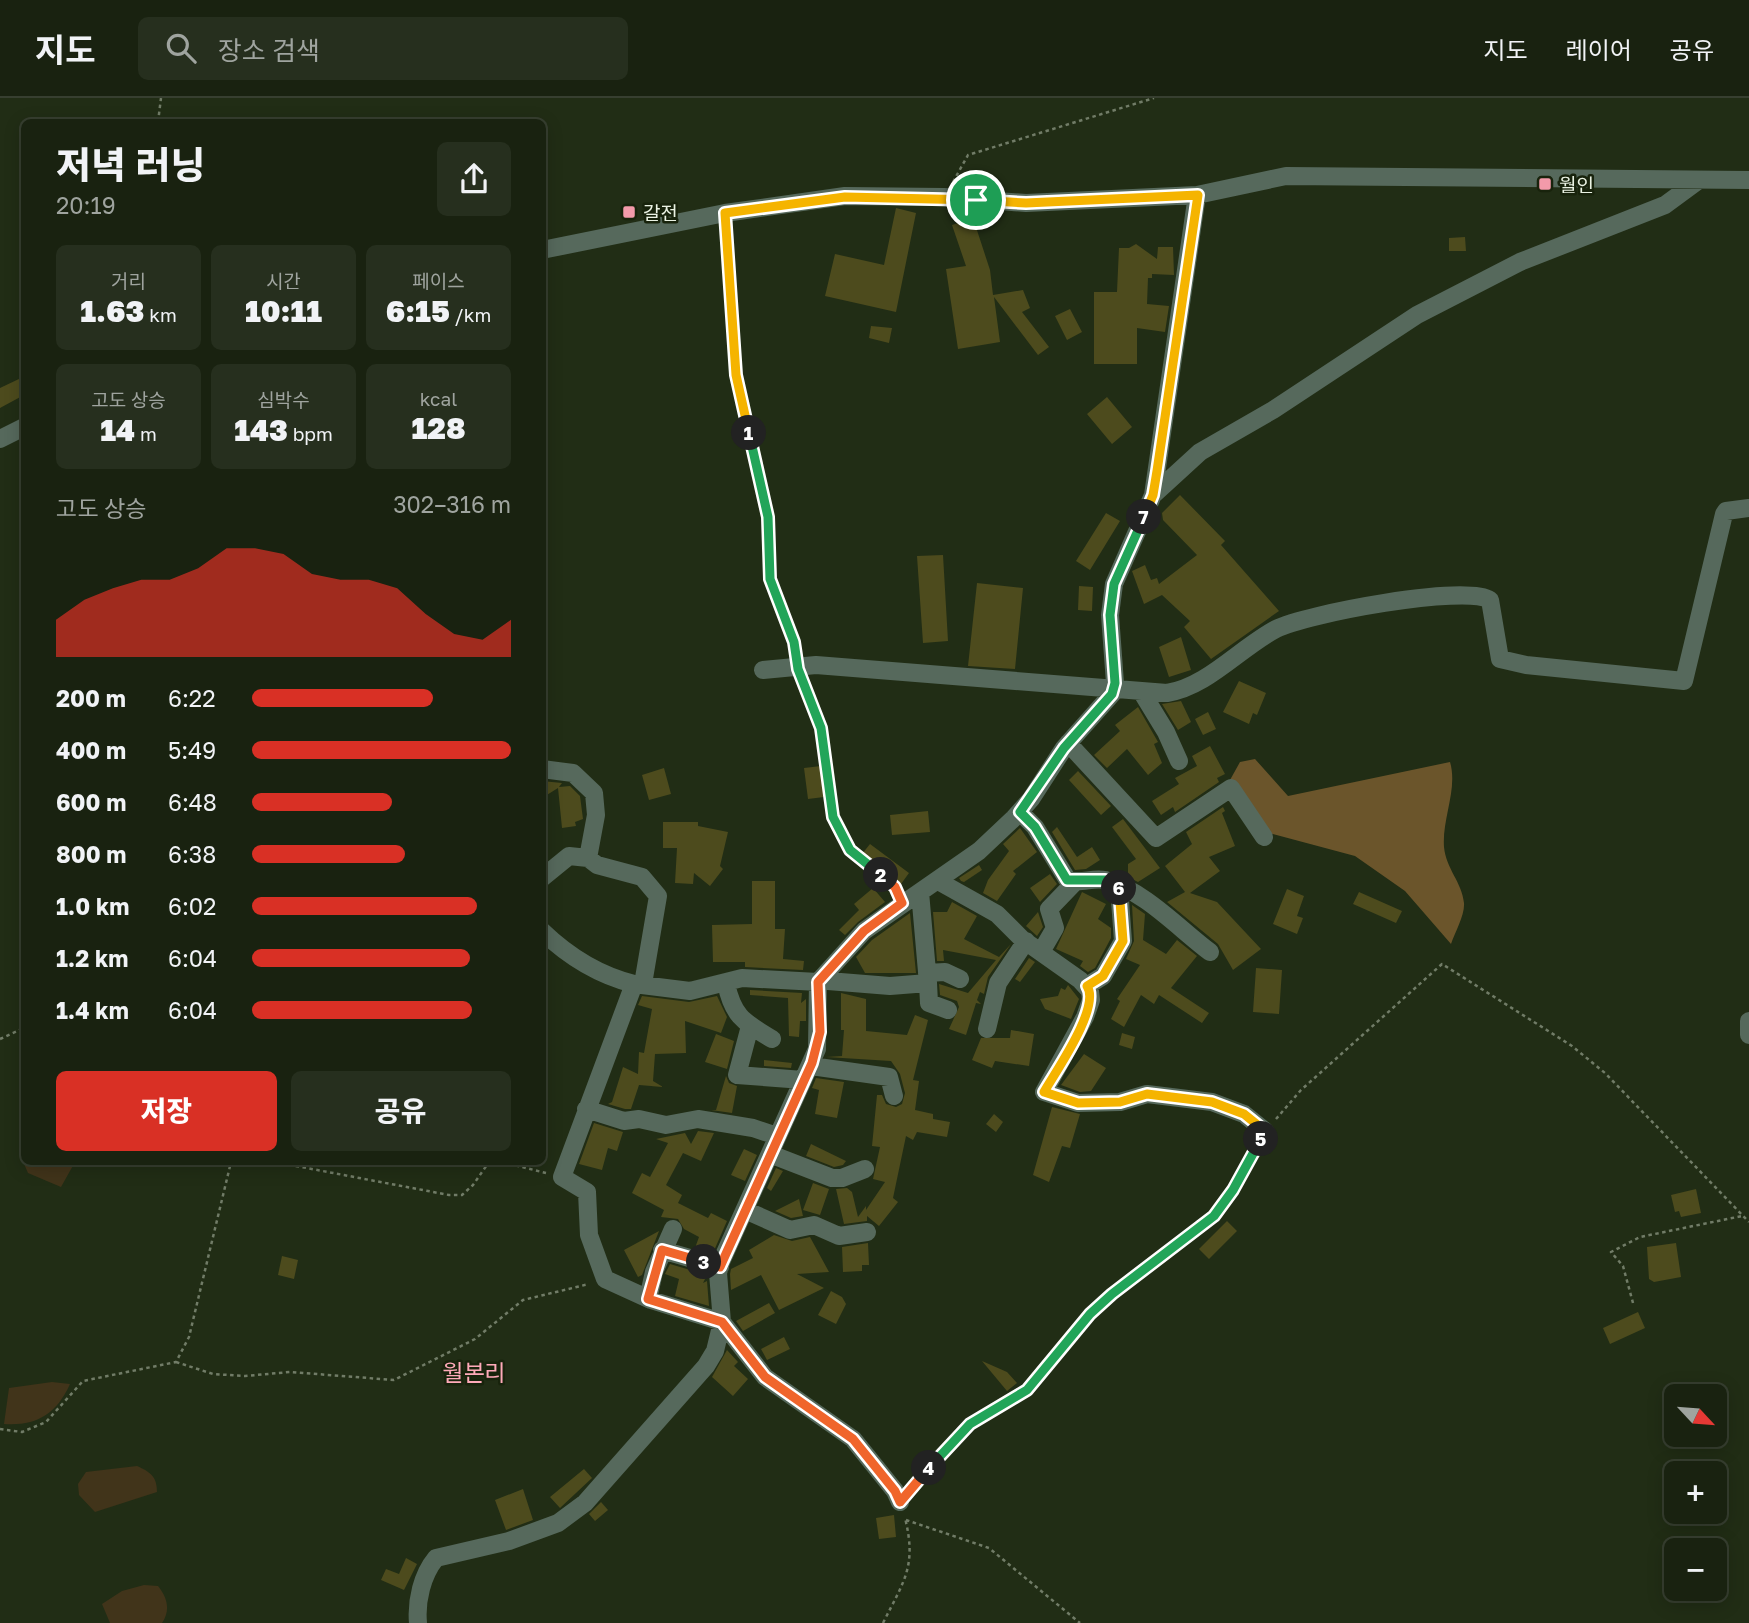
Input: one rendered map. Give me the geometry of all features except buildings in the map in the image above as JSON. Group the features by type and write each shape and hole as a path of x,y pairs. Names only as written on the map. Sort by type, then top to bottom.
{"street":[{"path":"546,249 725,213 845,197 944,197 1026,203 1198,195 1286,176 1749,180"},
{"path":"1153,495 1200,452 1273,410 1417,315 1520,262 1665,205 1699,180"},
{"path":"418,1623 421,1588 429,1566 436,1558 509,1541 558,1523 584,1503 706,1367 715,1351 722,1322 720,1267 807,1073 820,1032 821,980 864,931 979,851 1020,812 1068,743 1107,703 1114,687 1110,615 1114,584 1153,495 1198,195"},
{"path":"0,439 21,428"},
{"path":"763,670 798,669 816,665 1114,687 1167,694 1184,689 1261,638 1302,618 1411,600 1474,596 1490,600 1500,659 1526,665 1684,681 1724,514 1726,511 1749,508"},
{"path":"1141,691 1179,761"},
{"path":"1068,743 1156,838 1231,788 1264,837"},
{"path":"546,770 573,773 594,793 596,815 588,858"},
{"path":"1020,812 1035,827 1067,880 1075,882 1095,879 1119,887 1151,904 1210,952"},
{"path":"546,875 569,856 588,858 597,865 642,877 658,896 639,984 586,1108 562,1177 587,1192 589,1235 605,1279 648,1299 722,1322 765,1377 853,1439 895,1491 900,1502"},
{"path":"938,881 996,914 1033,946 1087,986 1091,1000 1085,1017 1044,1092 1078,1103 1120,1102 1147,1094 1212,1102 1244,1114 1265,1131"},
{"path":"987,1029 998,983 1033,946 1055,928 1049,909 1075,882"},
{"path":"1087,986 1103,976 1123,941 1119,887"},
{"path":"920,892 929,1003 948,1010"},
{"path":"546,935 562,950 607,977 665,990 690,991 742,978 821,980 890,986 945,972 960,979"},
{"path":"726,983 734,1009 750,1026 772,1039"},
{"path":"1749,1021 1749,1035"},
{"path":"750,1026 737,1075 807,1073 889,1077 894,1096"},
{"path":"586,1108 624,1121 639,1119 666,1125 698,1119 753,1128 777,1136"},
{"path":"770,1154 832,1178 842,1178 864,1169"},
{"path":"745,1209 790,1230 814,1225 839,1236 867,1232"},
{"path":"648,1299 662,1250 673,1229"},
{"path":"662,1250 720,1267"}],"path":[{"path":"158,119 161,98"},
{"path":"944,197 968,155 1154,98"},
{"path":"725,213 736,375 768,517 770,579 794,642 798,669 821,728 833,817 850,850 895,887 902,903"},
{"path":"883,1623 909,1570 912,1550 900,1502 970,1424 1027,1390 1090,1314 1214,1216 1233,1190 1265,1131 1301,1090 1442,964 1572,1046 1605,1073 1749,1222"},
{"path":"0,1039 21,1029"},
{"path":"176,1362 189,1337 230,1165"},
{"path":"291,1165 449,1195 462,1195 473,1185 486,1165"},
{"path":"514,1165 562,1177"},
{"path":"1633,1304 1623,1266 1611,1252 1640,1237 1742,1216"},
{"path":"0,1429 22,1432 46,1422 83,1381 176,1362 213,1374 245,1376 290,1372 394,1380 475,1339 523,1300 605,1279"},
{"path":"906,1520 989,1548 1080,1623"}],"shaded area":[{"path":"1255,759 1288,796 1450,762 1452,783 1444,847 1464,903 1451,944 1405,891 1355,856 1269,833 1230,780 1240,762"},
{"path":"25,1165 73,1165 61,1187 28,1173"},
{"path":"52,1382 70,1384 51,1411 26,1423 4,1424 9,1388"},
{"path":"137,1466 152,1475 157,1492 95,1512 79,1495 78,1484 86,1472"},
{"path":"144,1585 158,1586 164,1595 167,1608 162,1623 110,1623 102,1604 122,1591"}],"place":[{"name":"월인","path":"1545,184"},
{"name":"갈전","path":"629,212"}],"district":[{"name":"월본리","path":"474,1372"}],"route":[{"path":"1198,195 1153,495 1114,584 1110,615 1115,683 1112,694 1107,703 1064,748 1020,812 1035,827 1067,880 1105,880 1119,887 1123,941 1103,976 1087,986 1091,1000 1085,1017 1044,1092 1078,1103 1120,1102 1140,1094 1212,1102 1244,1114 1265,1131 1233,1190 1214,1216 1090,1314 1027,1390 970,1424 900,1502 895,1491 864,1450 845,1432 804,1407 765,1377 722,1322 648,1299 662,1250 720,1267 817,1049 820,1032 818,982 864,931 902,903 895,887 850,850 833,817 821,728 798,669 794,642 770,579 768,517 736,375 725,213 845,197 944,197 976,200 1026,203 1198,195"}]}
